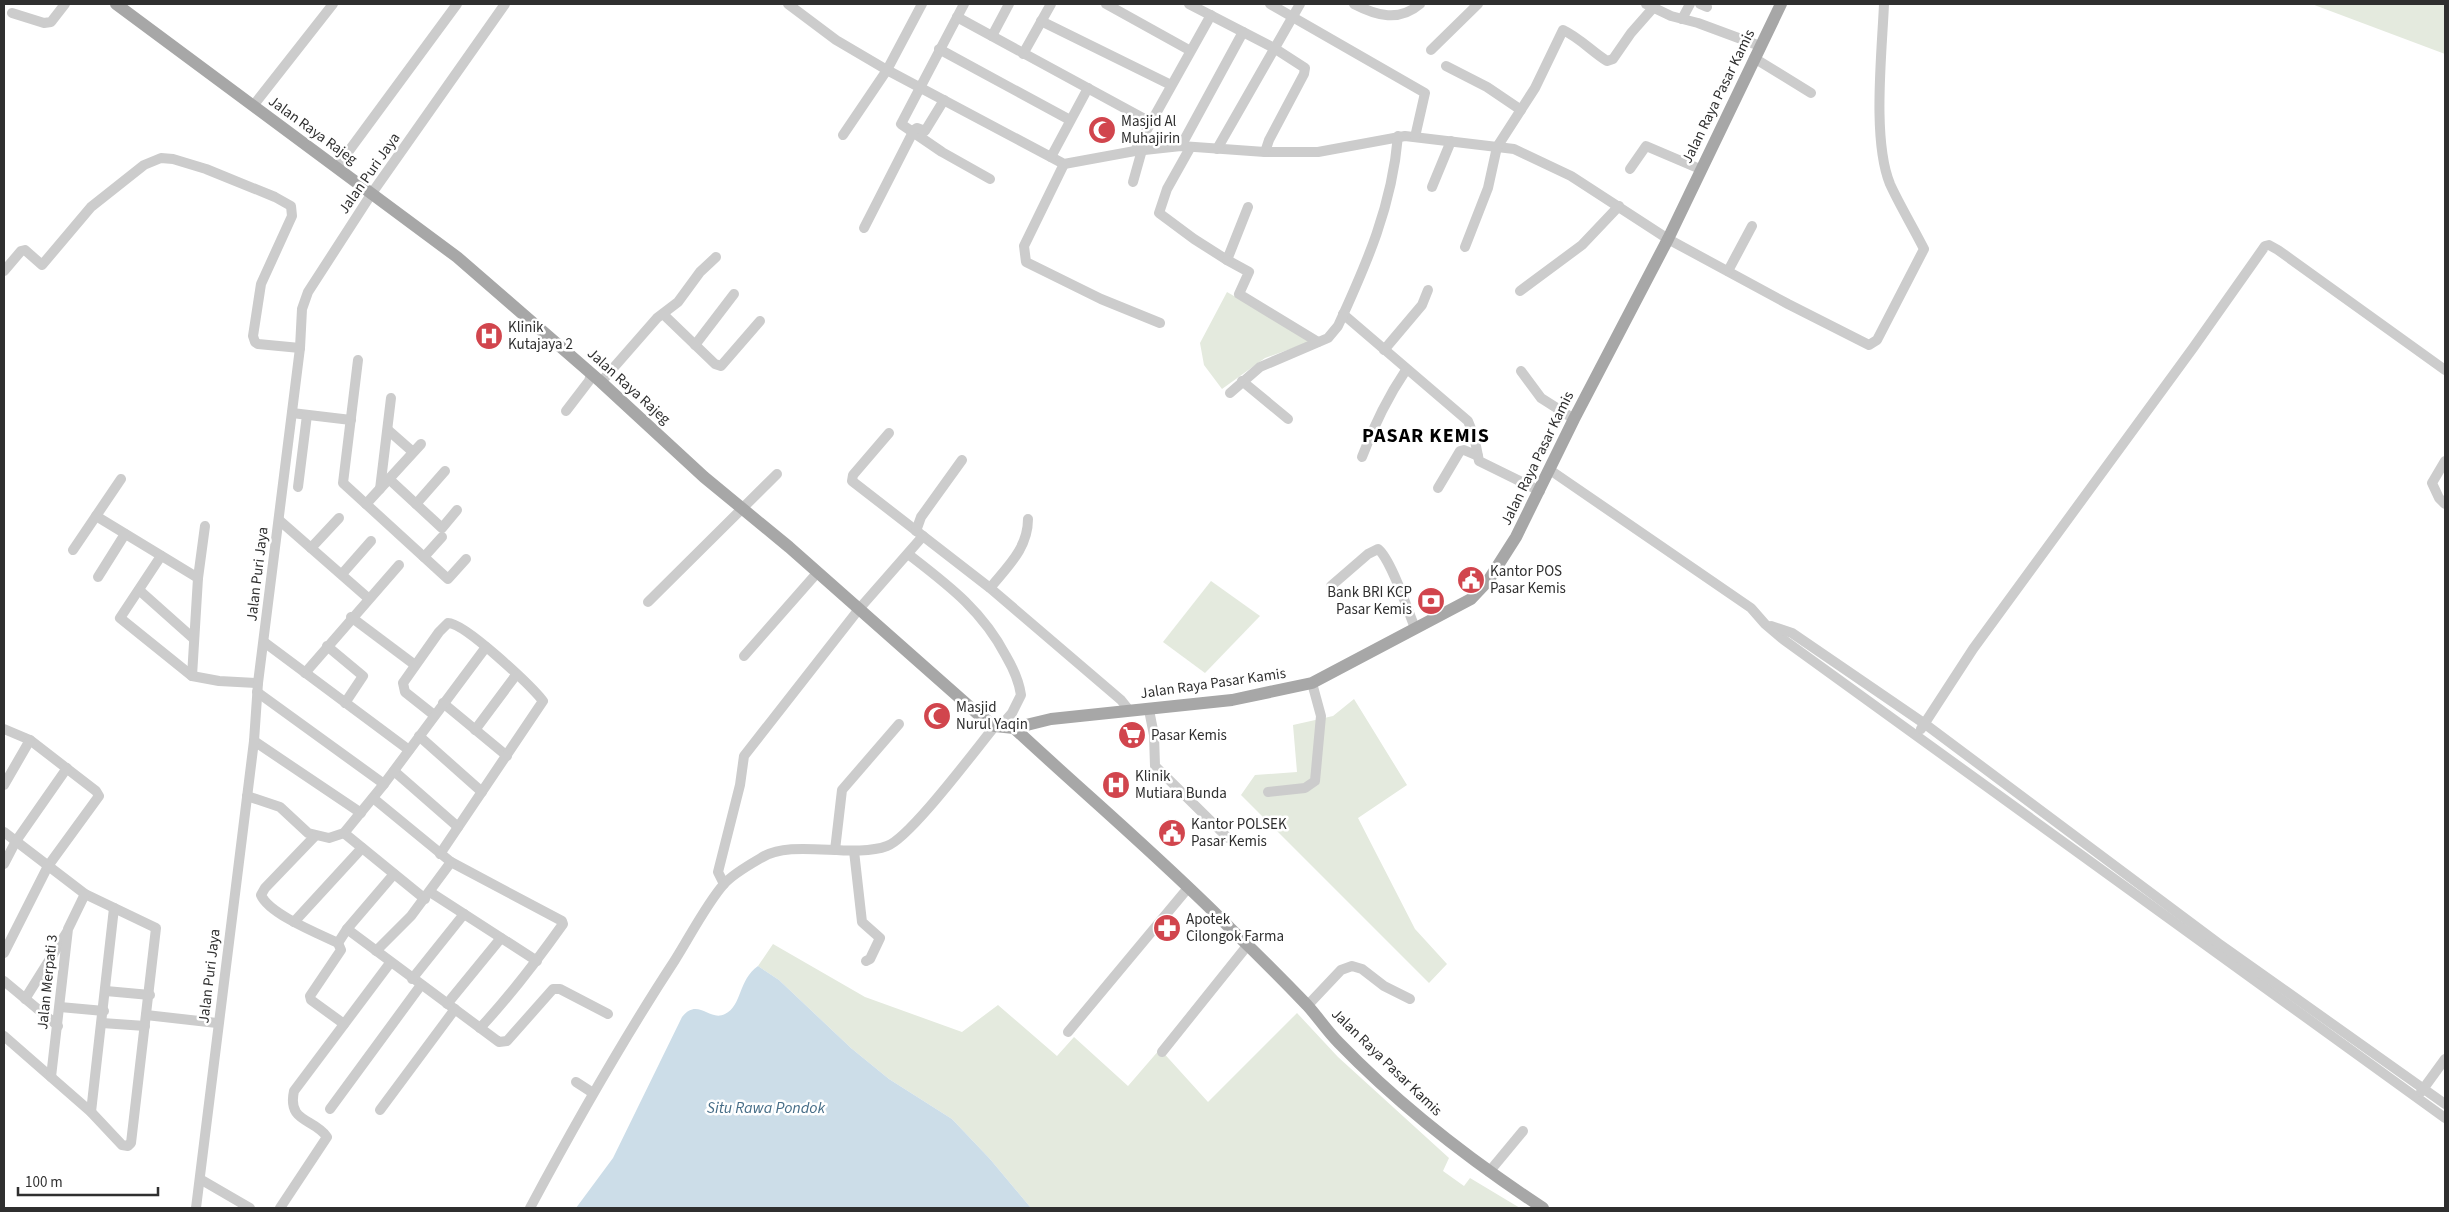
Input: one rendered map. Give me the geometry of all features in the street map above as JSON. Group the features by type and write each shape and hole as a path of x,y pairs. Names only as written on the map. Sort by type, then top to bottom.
{"main road":[{"name":"Jalan Raya Rajeg","path":"116,4 463,262 602,382 743,510 817,572 965,703 998,727"},
{"name":"Jalan Raya Pasar Kamis","path":"1014,728 1051,719 1232,700 1312,683 1471,599 1479,591 1516,537 1574,419 1668,238 1781,4"},
{"path":"998,727 1014,728"},
{"name":"Jalan Raya Pasar Kamis","path":"1014,728 1188,888 1248,946 1307,1006 1338,1042 1369,1072 1439,1133 1489,1172 1543,1208"}],"street":[{"path":"12,13 44,23 50,22 65,4"},
{"path":"253,106 333,4"},
{"path":"340,169 457,4"},
{"name":"Jalan Puri Jaya","path":"196,1208 254,741 258,687 300,348 302,309 308,292 372,193 505,4"},
{"path":"788,4 836,40 887,70 1064,164 1139,151 1186,147 1265,152 1318,152 1398,136 1514,149 1548,163 1668,238 1728,271 1864,343 1872,344 1877,340 1924,248 1890,183 1882,148 1880,90 1884,4"},
{"path":"843,135 887,70 922,4"},
{"path":"964,4 901,124 990,179"},
{"path":"992,36 1009,4"},
{"path":"1023,54 1051,4"},
{"path":"1106,4 1189,50"},
{"path":"1189,4 1274,48 1305,68 1304,74 1269,140 1265,152"},
{"path":"1270,4 1425,93 1415,137"},
{"path":"1217,149 1300,4"},
{"path":"1354,4 1379,15 1389,17 1402,14 1420,4"},
{"path":"1682,19 1690,4"},
{"path":"1431,50 1472,6"},
{"path":"1465,247 1488,188 1497,146 1535,88 1563,30 1574,35 1593,52 1607,61 1613,59 1650,6 1760,46"},
{"path":"1133,182 1139,151 1150,122 1189,50 1211,15"},
{"path":"957,17 1150,122"},
{"path":"1041,22 1170,86"},
{"path":"1244,32 1186,147 1167,189 1159,213 1194,239 1249,272 1239,294 1318,342"},
{"path":"939,49 1070,120"},
{"path":"1754,58 1811,93"},
{"path":"1446,66 1487,87 1522,110"},
{"path":"1051,157 1088,88"},
{"path":"864,228 913,132 917,128 924,131 944,100"},
{"path":"1230,393 1260,367 1332,334 1343,314 1380,225 1395,172 1398,136"},
{"path":"1432,186 1451,141"},
{"path":"1630,169 1646,146 1700,169"},
{"path":"4,271 21,251 25,250 42,265 91,207 115,187 152,161 173,159 275,197 292,206 292,216 264,275 259,293 253,336 255,342 265,345 300,348"},
{"path":"1064,164 1024,246 1026,262 1101,300 1160,323"},
{"path":"1520,291 1582,245 1619,206"},
{"path":"1227,260 1248,207"},
{"path":"1728,271 1752,226"},
{"path":"1916,735 1973,649 2265,246 2269,245 2278,250 2445,370"},
{"path":"602,382 663,314 678,302 700,272 716,257"},
{"path":"1384,350 1422,305 1428,290"},
{"path":"695,345 734,294"},
{"path":"663,314 714,364 721,366 760,321"},
{"path":"1343,314 1406,370 1468,421 1474,436 1478,456 1484,465 1540,490"},
{"path":"358,360 343,483 448,579 466,559"},
{"path":"1362,458 1383,406 1406,370"},
{"path":"1521,371 1541,398 1574,419"},
{"path":"566,411 589,381 592,374"},
{"path":"1242,381 1288,419"},
{"path":"380,489 391,398"},
{"path":"292,413 351,420"},
{"path":"298,487 307,415"},
{"path":"388,430 413,452"},
{"path":"889,433 853,475 852,479 1046,634 1129,710"},
{"path":"366,504 421,444"},
{"path":"1438,488 1460,451 1464,450 1478,456"},
{"path":"724,884 718,872 740,785 744,756 859,610 908,554 920,534 921,518 962,460"},
{"path":"2445,461 2432,483 2439,498 2445,504"},
{"path":"1550,470 1751,608 1765,624 2056,838 2420,1092 2445,1104"},
{"path":"416,504 446,471"},
{"path":"648,602 693,556 743,510 777,474"},
{"path":"73,550 121,479"},
{"path":"389,479 442,528 458,510"},
{"path":"96,516 198,578"},
{"path":"311,548 339,518"},
{"path":"990,588 1020,551 1027,532 1028,518"},
{"path":"278,520 368,598"},
{"path":"192,676 198,578 205,526"},
{"path":"98,577 125,534"},
{"path":"424,557 442,537"},
{"path":"342,574 371,541"},
{"path":"1331,586 1368,554 1378,549 1382,553 1396,581 1415,628"},
{"path":"530,1208 593,1093 660,982 724,884 765,855 790,850 854,851 886,847 900,838 1012,713 1021,696 1014,671 998,641 981,616 969,604 908,554"},
{"path":"161,556 120,618 192,676 219,681 246,682 258,687 384,784"},
{"path":"304,673 399,565"},
{"path":"744,656 817,572"},
{"path":"139,590 194,639"},
{"path":"352,618 415,665"},
{"path":"434,715 404,690 405,679 448,623 455,624 486,647 516,674 543,703 440,854"},
{"path":"1765,624 1792,633 1925,724 2064,828 2214,947"},
{"path":"264,642 409,750"},
{"path":"327,646 363,676 345,703"},
{"path":"247,796 280,806 303,831 315,836 329,838 344,833 394,771 486,647"},
{"path":"475,730 516,674"},
{"path":"1268,792 1304,788 1315,781 1321,716 1312,683"},
{"path":"443,703 506,756"},
{"path":"1150,710 1154,735 1155,766 1228,838"},
{"path":"835,850 842,790 899,724"},
{"path":"4,729 30,740 96,791 99,796 48,866 4,953"},
{"path":"419,736 482,792"},
{"path":"4,785 30,740"},
{"path":"254,741 361,813"},
{"path":"4,864 16,841 67,768"},
{"path":"394,771 458,827"},
{"path":"373,798 450,862 562,921 563,924 514,992 480,1028"},
{"path":"2056,838 2064,828"},
{"path":"4,832 85,894 156,928 150,995 144,1026 131,1143 128,1146 122,1145 91,1112 4,1036"},
{"path":"344,833 394,874 427,895 464,914 537,961"},
{"path":"315,836 265,888 261,895 264,901 294,922 338,943 340,950 310,996 311,1000 344,1024"},
{"path":"294,922 362,848"},
{"path":"854,851 862,922 880,938 870,959 866,961"},
{"path":"376,951 427,895 450,862"},
{"path":"338,943 347,929 394,874"},
{"path":"1068,1032 1188,888"},
{"name":"Jalan Merpati 3","path":"51,1077 68,929 85,894"},
{"path":"91,1112 104,1011 114,908"},
{"path":"330,1109 464,914"},
{"path":"25,999 68,929"},
{"path":"347,929 390,963 499,1042 507,1041 553,988 560,989 608,1014"},
{"path":"380,1110 451,1006 501,938"},
{"path":"1162,1052 1248,946"},
{"path":"280,1208 327,1137 298,1115 293,1106 294,1091 390,963"},
{"path":"1307,1006 1341,970 1352,966 1362,969 1384,986 1410,999"},
{"path":"4,981 58,1026"},
{"path":"106,991 150,995"},
{"path":"60,1006 104,1011"},
{"path":"146,1015 218,1022"},
{"path":"102,1023 144,1026"},
{"path":"2420,1092 2445,1059"},
{"path":"576,1082 593,1093"},
{"path":"2420,1092 2445,1118"},
{"path":"1489,1172 1523,1131"},
{"path":"200,1179 250,1208"}],"shaded area":[{"path":"2312,4 2445,4 2445,54 2317,6"},
{"path":"1227,292 1313,341 1265,358 1222,389 1204,365 1200,343"},
{"path":"1211,581 1260,616 1205,673 1163,642"},
{"path":"1354,699 1407,785 1358,818 1415,929 1447,964 1429,983 1241,795 1255,775 1297,772 1293,725 1333,716"},
{"path":"773,944 865,997 962,1032 998,1005 1057,1056 1074,1037 1128,1086 1160,1049 1208,1102 1297,1013 1338,1057 1449,1158 1443,1171 1464,1186 1470,1178 1520,1208 1031,1208 990,1159 952,1119 889,1079 851,1048 779,980 758,966"}],"water":[{"name":"Situ Rawa Pondok","path":"758,966 779,980 851,1048 889,1079 952,1119 990,1159 1031,1208 576,1208 613,1158 682,1017 693,1009 719,1016 725,1014 735,1005 747,978"}],"place":[{"name":"Masjid Al Muhajirin","path":"1102,130"},
{"name":"Klinik Kutajaya 2","path":"489,336"},
{"name":"Kantor POS Pasar Kemis","path":"1471,580"},
{"name":"Bank BRI KCP Pasar Kemis","path":"1431,601"},
{"name":"Masjid Nurul Yaqin","path":"937,716"},
{"name":"Pasar Kemis","path":"1132,735"},
{"name":"Klinik Mutiara Bunda","path":"1116,785"},
{"name":"Kantor POLSEK Pasar Kemis","path":"1172,833"},
{"name":"Apotek Cilongok Farma","path":"1167,928"}],"district":[{"name":"PASAR KEMIS","path":"1426,435"}]}
